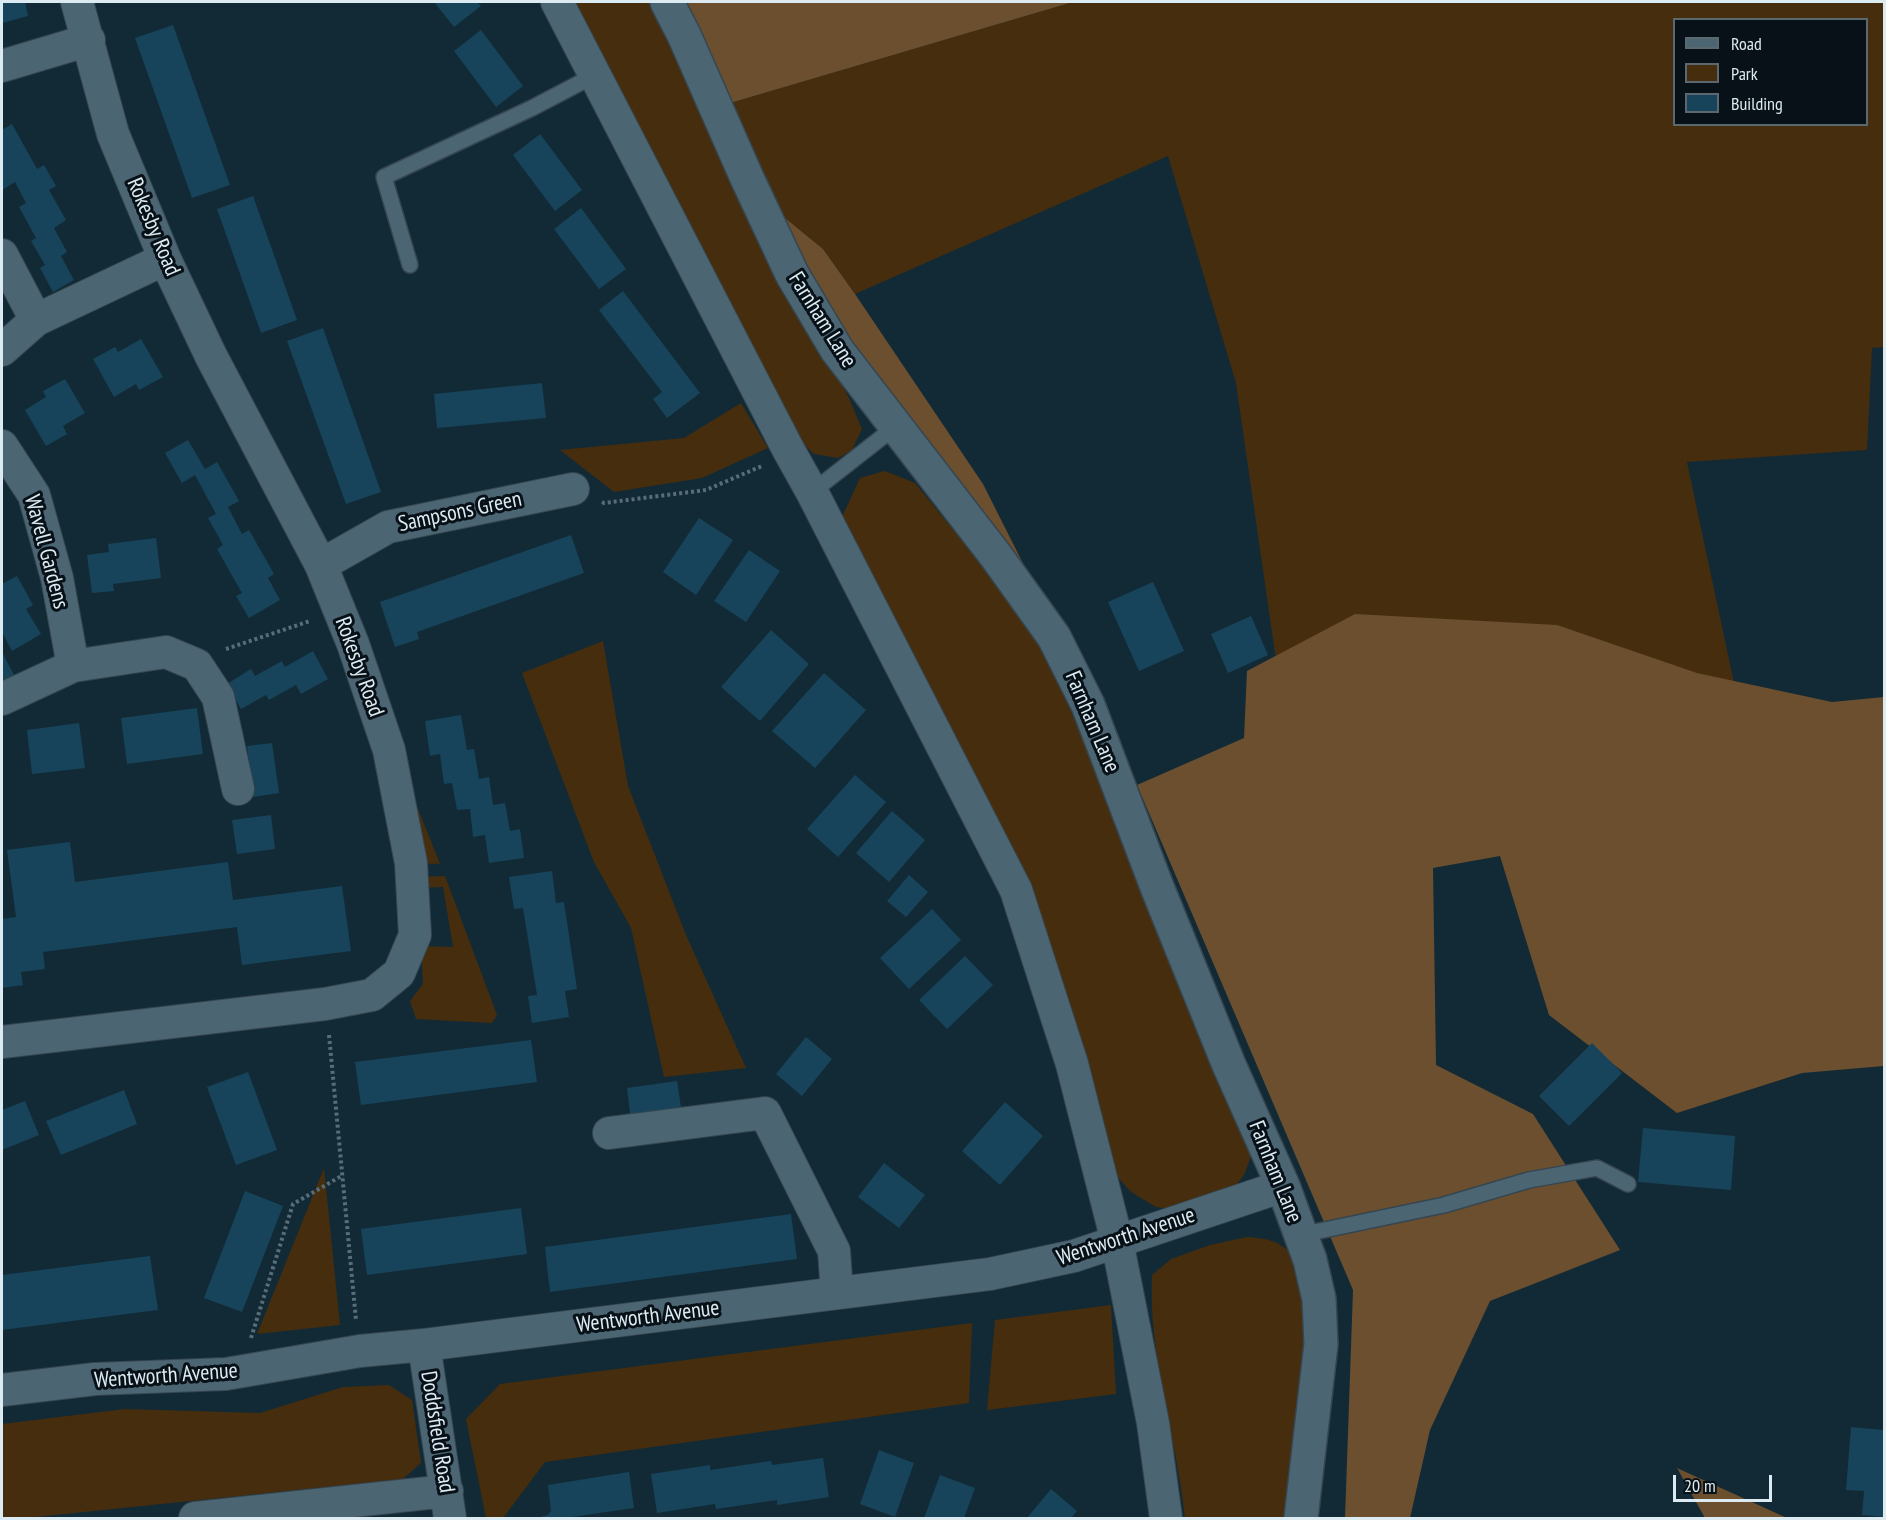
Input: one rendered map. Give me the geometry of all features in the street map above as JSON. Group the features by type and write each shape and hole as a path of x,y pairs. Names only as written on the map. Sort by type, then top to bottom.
{"street":[{"name":"Rokesby Road","path":"2,1042 325,1004 372,994 399,973 414,934 411,863 388,750 353,644 321,565 211,356 165,259 114,134 77,2"},
{"path":"557,2 1016,890 1072,1064 1117,1241 1153,1423 1166,1518"},
{"name":"Farnham Lane","path":"667,2 792,274 837,350 996,556 1054,637 1088,705 1157,887 1215,1031 1283,1186 1310,1260 1319,1299 1321,1344 1301,1518"},
{"path":"2,66 88,40"},
{"path":"2,255 36,320"},
{"path":"2,350 36,320 165,259"},
{"name":"Wavell Gardens","path":"2,446 34,495 57,578 73,666"},
{"name":"Sampsons Green","path":"321,565 388,527 573,489"},
{"path":"2,699 73,666 166,652 197,665 218,697 238,789"},
{"path":"609,1133 765,1113 834,1251 837,1293"},
{"name":"Wentworth Avenue","path":"2,1390 95,1380 226,1374 360,1351 424,1345 990,1274 1074,1256 1283,1186"},
{"name":"Doddsfield Road","path":"424,1345 448,1504"},
{"path":"195,1518 448,1504"}],"lane":[{"path":"410,265 384,177 532,108 595,75"},
{"path":"812,492 895,427"},
{"path":"1300,1234 1444,1205 1529,1180 1597,1168 1628,1184"}],"path":[{"path":"573,489 604,503 706,490 755,471 788,449"},
{"path":"197,665 209,655 340,612"},
{"path":"325,1004 334,1075 353,1304 360,1351"},
{"path":"240,1372 293,1204 343,1175"}],"green space":[{"path":"566,2 654,2 778,268 849,398 862,429 852,450 838,458 814,454 801,442"},
{"path":"1073,2 1884,2 1884,347 1872,348 1867,450 1687,462 1735,688 1277,667 1236,383 1168,156 855,294 823,249 768,204 720,106"},
{"path":"741,403 768,448 702,478 614,492 560,450 684,438"},
{"path":"885,471 915,483 997,584 1048,657 1185,983 1252,1154 1244,1175 1228,1195 1190,1212 1156,1207 1131,1192 1114,1173 1045,945 843,543 843,515 860,478"},
{"path":"603,641 628,786 686,935 746,1068 664,1077 631,928 594,862 522,673"},
{"path":"394,748 440,864 413,863"},
{"path":"445,876 497,1015 492,1023 416,1019 410,1001 423,984 421,946 453,947 443,887 414,888 412,877"},
{"path":"324,1168 340,1325 257,1334"},
{"path":"1247,1237 1268,1240 1285,1248 1295,1259 1304,1280 1309,1345 1307,1384 1292,1518 1185,1518 1154,1336 1152,1275 1171,1259 1210,1245"},
{"path":"1111,1305 1116,1394 987,1410 995,1320"},
{"path":"972,1323 969,1403 545,1462 503,1518 486,1518 466,1419 500,1384"},
{"path":"389,1385 412,1400 421,1463 403,1479 26,1518 2,1518 2,1424 125,1409 260,1413 343,1387"}],"shaded area":[{"path":"675,2 1073,2 720,106"},
{"path":"768,204 823,249 855,294 983,484 1047,611 890,415"},
{"path":"1355,614 1557,625 1697,673 1832,702 1884,697 1884,1066 1802,1073 1677,1113 1549,1015 1500,856 1433,868 1436,1065 1533,1114 1620,1250 1490,1301 1430,1430 1410,1518 1345,1518 1353,1290 1137,785 1244,738 1247,671"},
{"path":"1677,1468 1787,1518 1705,1518"}],"building":[{"path":"2,2 25,2 28,16 2,23"},
{"path":"434,2 477,2 481,6 454,27"},
{"path":"173,25 230,185 192,198 135,38"},
{"path":"481,30 523,86 496,107 454,51"},
{"path":"12,124 37,169 44,165 56,186 49,190 66,220 54,228 67,252 61,256 74,280 53,292 40,268 45,265 31,241 36,238 19,207 26,203 15,182 2,190 2,130"},
{"path":"540,134 582,190 555,211 513,155"},
{"path":"253,196 297,320 261,333 217,209"},
{"path":"581,208 626,269 599,289 554,229"},
{"path":"623,291 700,393 667,418 653,399 662,392 599,310"},
{"path":"323,328 381,492 346,504 287,341"},
{"path":"141,339 163,377 139,390 136,384 114,397 93,359 115,347 118,352"},
{"path":"65,379 85,413 63,426 67,434 46,446 25,410 46,397 43,391"},
{"path":"542,383 546,418 437,428 434,394"},
{"path":"188,440 205,469 217,462 239,501 228,507 242,534 249,530 274,574 268,578 280,600 249,618 236,596 242,593 217,549 223,545 208,518 216,514 195,475 182,483 165,453"},
{"path":"699,518 733,540 696,595 663,572"},
{"path":"571,535 584,573 417,632 419,639 395,647 380,602"},
{"path":"156,538 161,578 113,584 114,591 92,593 87,555 109,552 108,544"},
{"path":"749,550 780,571 746,622 714,601"},
{"path":"17,576 33,605 26,609 41,634 12,651 2,632 2,584"},
{"path":"1153,582 1184,651 1139,671 1108,602"},
{"path":"1251,616 1268,655 1228,673 1211,634"},
{"path":"771,630 809,664 760,721 721,687"},
{"path":"313,651 328,679 301,694 296,685 269,700 266,695 241,709 227,684 251,669 255,676 282,661 285,667"},
{"path":"2,652 14,675 2,682"},
{"path":"824,673 866,710 815,768 772,731"},
{"path":"197,708 203,754 127,764 121,718"},
{"path":"461,715 467,750 474,749 479,779 489,777 493,805 505,803 510,831 520,829 524,858 489,863 485,835 473,837 470,809 457,810 452,783 444,784 440,754 430,756 425,721"},
{"path":"79,723 85,768 32,774 27,730"},
{"path":"272,743 279,793 253,797 247,746"},
{"path":"855,775 886,802 838,857 807,829"},
{"path":"892,811 925,840 889,882 856,853"},
{"path":"271,815 275,849 237,854 232,820"},
{"path":"70,842 75,882 228,862 233,900 342,886 351,951 242,965 237,927 43,952 45,969 21,972 23,985 2,988 2,919 16,917 7,850"},
{"path":"552,871 556,903 564,902 577,989 565,991 569,1017 532,1023 528,996 537,995 523,908 514,909 509,877"},
{"path":"909,875 928,892 906,917 887,901"},
{"path":"932,909 961,940 909,989 880,958"},
{"path":"965,956 993,985 947,1029 919,1000"},
{"path":"806,1037 832,1059 802,1096 776,1074"},
{"path":"531,1040 537,1082 361,1105 355,1062"},
{"path":"1592,1043 1622,1073 1569,1126 1539,1096"},
{"path":"248,1072 277,1150 236,1165 207,1087"},
{"path":"677,1081 682,1114 631,1121 627,1088"},
{"path":"124,1090 137,1124 61,1155 46,1121"},
{"path":"25,1101 39,1135 2,1150 2,1110"},
{"path":"1005,1102 1043,1136 1000,1185 962,1151"},
{"path":"1643,1128 1735,1136 1731,1190 1638,1182"},
{"path":"884,1163 925,1195 899,1228 858,1197"},
{"path":"245,1191 283,1206 242,1312 204,1298"},
{"path":"521,1208 527,1254 367,1275 361,1229"},
{"path":"791,1214 797,1259 550,1292 545,1247"},
{"path":"150,1256 158,1310 2,1330 2,1275"},
{"path":"1851,1427 1884,1430 1884,1517 1862,1515 1864,1491 1846,1490"},
{"path":"879,1450 914,1463 895,1517 860,1504"},
{"path":"823,1458 829,1497 777,1505 777,1500 716,1509 715,1504 657,1513 651,1474 710,1465 710,1470 771,1461 772,1465"},
{"path":"629,1472 634,1508 565,1518 536,1518 548,1515 551,1511 548,1485"},
{"path":"940,1475 975,1488 964,1518 924,1518"},
{"path":"1051,1489 1077,1511 1071,1518 1027,1518"}]}
